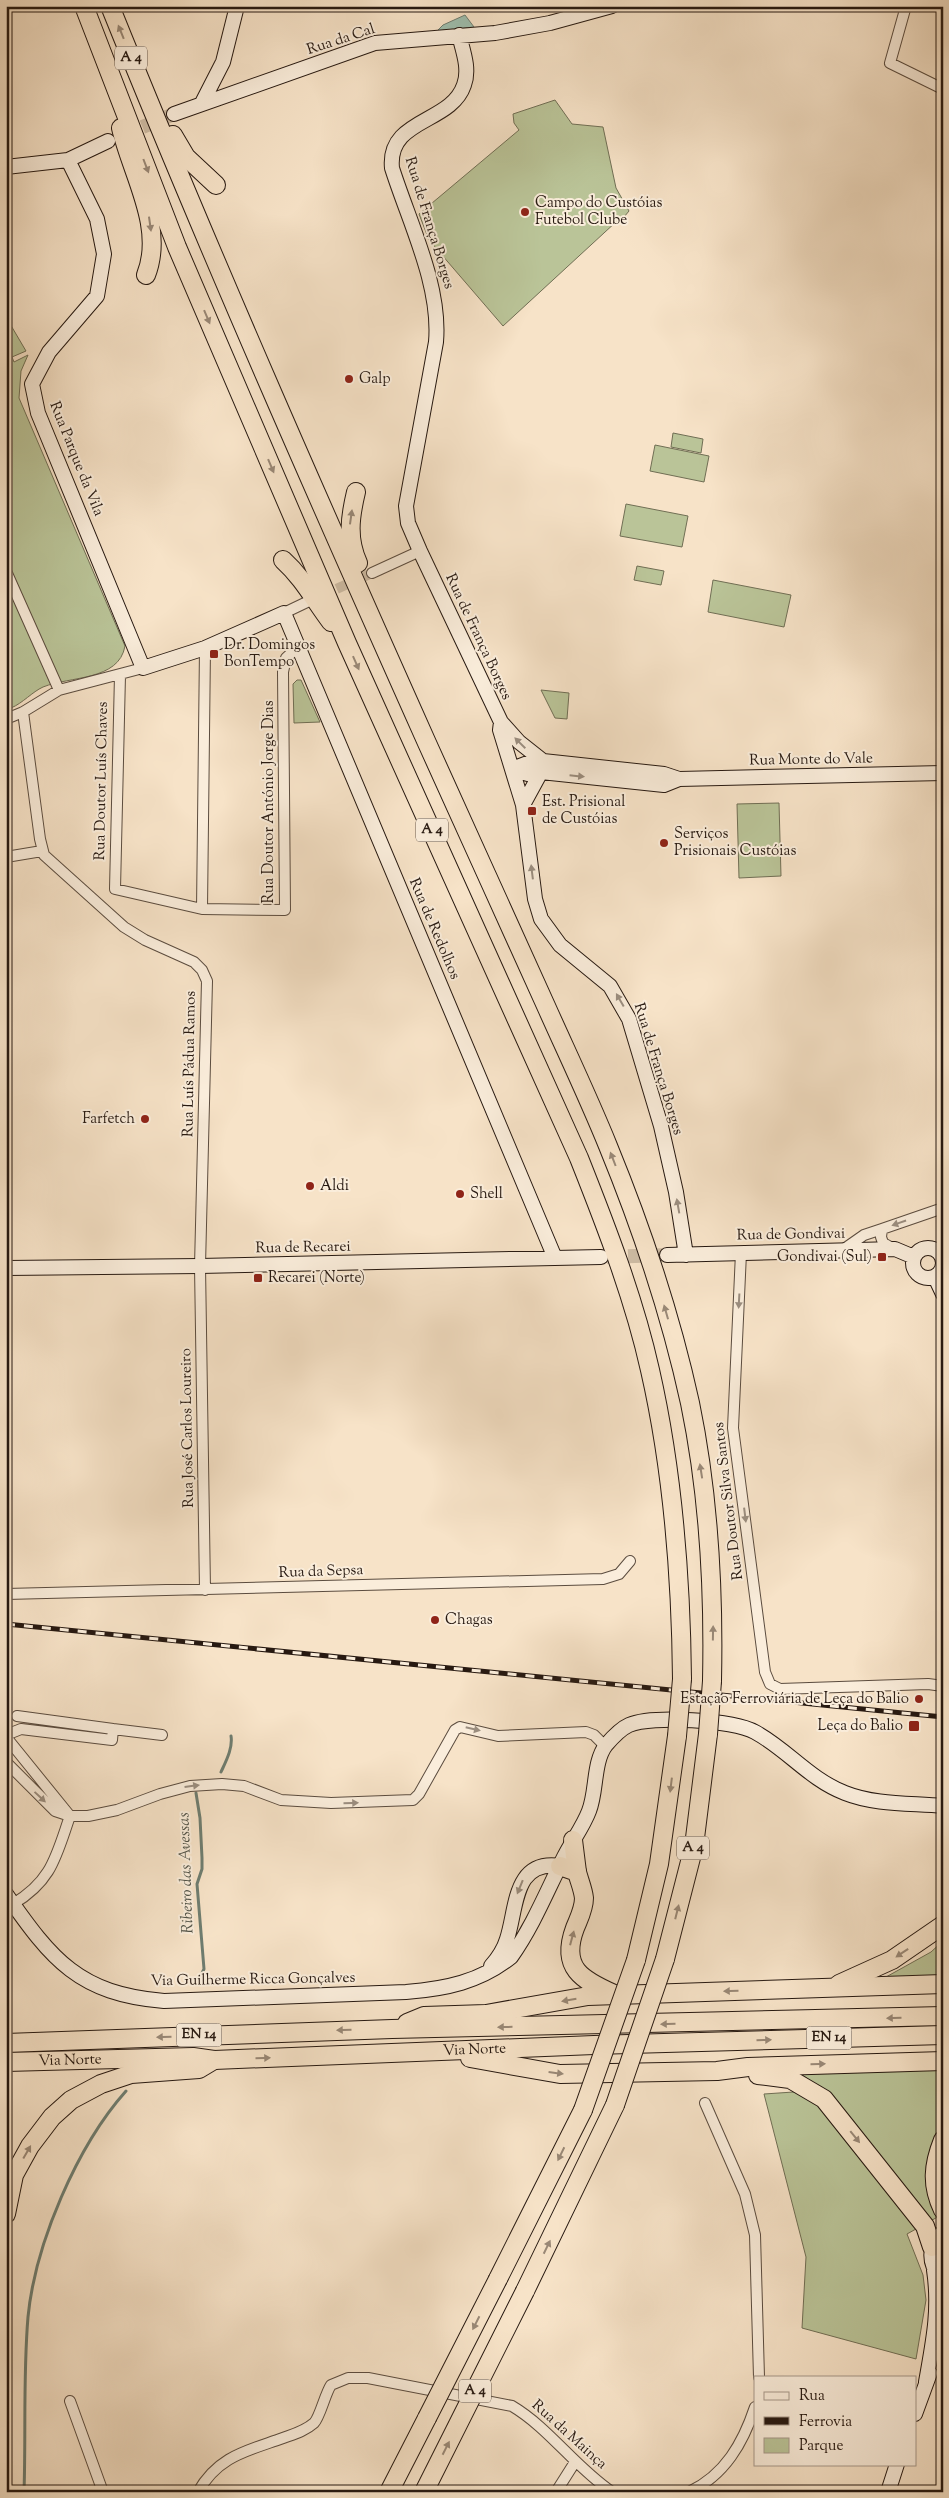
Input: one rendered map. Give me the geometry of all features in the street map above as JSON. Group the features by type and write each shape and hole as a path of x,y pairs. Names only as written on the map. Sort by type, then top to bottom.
{"highway":[{"name":"A 4","path":"84,6 176,247 348,644 579,1158 613,1245 650,1368 660,1418 678,1576 682,1679 677,1736 659,1864 636,1960 582,2110 389,2492"},
{"name":"A 4","path":"110,6 152,110 377,630 608,1145 647,1247 679,1357 691,1408 701,1474 710,1546 714,1612 712,1681 708,1734 694,1846 665,1959 615,2105 526,2291 424,2492"},
{"path":"104,60 128,156 149,217 153,246 151,261 146,275"},
{"path":"152,110 171,131 186,157 216,185"},
{"path":"356,492 350,519 352,550 371,592 377,630"},
{"path":"283,560 304,582 316,602 348,644"},
{"path":"573,1840 577,1872 584,1899 582,1912 570,1944 573,1968 584,1979 617,1995"},
{"path":"560,1866 577,1872"},
{"path":"833,1987 892,1960 943,1925"},
{"path":"392,2029 424,2016 486,2014 588,1996 943,1984"},
{"name":"Via Norte","path":"6,2042 392,2029 943,2016"},
{"name":"Via Norte","path":"6,2062 193,2057 214,2060 594,2045 943,2035"},
{"path":"439,2052 560,2074 717,2071 748,2067 943,2061"},
{"path":"6,2214 14,2175 30,2146 52,2117 70,2100 101,2084 130,2074 199,2069 214,2060"},
{"path":"717,2071 790,2079 824,2099 925,2226 932,2247"},
{"path":"943,2140 936,2157 933,2182 943,2210"}],"street":[{"path":"202,103 223,62 237,6"},
{"name":"Rua da Cal","path":"174,114 374,43 495,32 550,23 612,6"},
{"path":"906,6 890,63 943,89"},
{"name":"Rua de França Borges","path":"460,35 466,66 464,86 451,103 400,136 391,154 392,168 434,293 437,313 436,342 406,506 408,522 420,552 501,722 500,730 522,806 536,899 541,919 560,945 610,986 629,1018 661,1126 676,1192 686,1254"},
{"path":"6,167 68,160 108,141"},
{"name":"Rua Parque da Vila","path":"68,160 81,183 96,219 104,254 97,296 49,352 32,384 38,413 144,668"},
{"path":"372,573 420,552"},
{"path":"6,571 59,690"},
{"path":"6,720 59,690 120,675 204,648 307,602"},
{"name":"Rua de Redolhos","path":"284,612 555,1258"},
{"name":"Rua Doutor António Jorge Dias","path":"115,889 202,909 285,910 283,672 286,658 298,647"},
{"path":"202,909 204,648"},
{"name":"Rua Doutor Luís Chaves","path":"115,889 120,675"},
{"path":"6,857 42,851 23,712"},
{"path":"501,722 542,767 522,806"},
{"name":"Rua Monte do Vale","path":"512,769 525,764 621,775 664,785 679,779 943,773"},
{"name":"Rua Luís Pádua Ramos","path":"42,851 50,862 111,916 138,936 194,962 202,970 207,981 200,1266"},
{"path":"842,1250 864,1235 943,1208"},
{"path":"882,1229 881,1237 883,1243 895,1249"},
{"path":"927,1247 937,1251 942,1256 942,1268 935,1277 922,1276 914,1268 914,1258 917,1252 927,1247"},
{"name":"Rua de Gondivai","path":"667,1255 895,1249 914,1258"},
{"name":"Rua Doutor Silva Santos","path":"741,1253 733,1428 765,1672 770,1684 780,1689 928,1684 943,1686"},
{"name":"Rua de Recarei","path":"6,1268 200,1266 601,1257"},
{"name":"Rua José Carlos Loureiro","path":"200,1266 205,1590"},
{"path":"935,1277 943,1294"},
{"name":"Rua da Sepsa","path":"6,1594 603,1579 619,1574 630,1561"},
{"path":"17,1716 162,1735"},
{"name":"Via Guilherme Ricca Gonçalves","path":"10,1899 41,1943 61,1964 81,1978 134,1998 164,2001 444,1989 499,1967 511,1957 557,1876 560,1866 589,1811 600,1757 605,1746 618,1732 629,1726 647,1720 665,1719 735,1725 756,1732 809,1774 843,1792 868,1799 943,1806"},
{"path":"55,1733 57,1722"},
{"path":"6,1762 55,1811 70,1816 88,1816 117,1810 160,1794 190,1786 222,1784 244,1786 281,1800 331,1803 413,1800 419,1794 455,1730 460,1728 498,1736 586,1732 594,1736 605,1746"},
{"path":"70,1816 6,1736 21,1729 112,1740 114,1729"},
{"path":"10,1899 37,1888 46,1877 70,1816"},
{"name":"Via Guilherme Ricca Gonçalves","path":"480,1976 503,1950 523,1879 531,1871 559,1856 573,1840"},
{"path":"541,1867 560,1866"},
{"path":"705,2104 746,2194 756,2235 759,2376"},
{"path":"926,2382 938,2315 938,2275 930,2259 932,2247 937,2237 943,2232"},
{"path":"916,2411 943,2340"},
{"name":"Rua da Mainça","path":"201,2490 213,2469 231,2456 304,2431 316,2421 324,2396 331,2385 348,2378 368,2378 512,2406 526,2414 575,2462 612,2492"},
{"path":"70,2401 103,2492"},
{"path":"690,2492 702,2486 720,2472 733,2456 754,2409"},
{"path":"556,2492 575,2462"},
{"path":"888,2492 897,2466"}],"green space":[{"name":"Campo do Custóias Futebol Clube","path":"555,100 572,124 603,127 616,188 629,211 619,223 617,221 503,326 429,240 419,214 519,130 514,123 513,114"},
{"path":"6,317 26,351 12,357 14,362 28,355 21,371 19,398 125,646 121,657 113,666 104,671 92,676 43,687 11,708 6,707 6,618 11,617 6,607"},
{"path":"673,433 703,439 701,453 671,447"},
{"path":"655,445 709,456 704,482 650,471"},
{"path":"626,504 688,516 682,547 620,536"},
{"path":"637,566 664,571 661,585 634,580"},
{"path":"713,580 791,595 784,627 708,612"},
{"path":"297,680 301,680 320,722 294,723 293,684"},
{"path":"541,690 569,693 567,719 555,718"},
{"path":"779,803 781,876 739,878 737,804"},
{"path":"943,1941 943,1976 886,1977 931,1952"},
{"path":"943,2070 943,2214 907,2234 923,2275 926,2300 916,2359 802,2328 806,2257 764,2094 823,2090 797,2071"}],"shaded area":[{"path":"465,15 474,27 437,31 443,25"}],"waterway":[{"name":"Ribeiro das Avessas","path":"221,1772 230,1750 231,1736"},
{"name":"Ribeiro das Avessas","path":"196,1793 200,1818 202,1858 202,1869 197,1884 204,1969 198,1981"},
{"name":"Ribeiro das Avessas","path":"24,2492 26,2339 32,2289 39,2259 61,2197 75,2167 91,2139 126,2091"}],"tunnel":[{"path":"123,135 174,114"},
{"path":"323,595 372,573"},
{"path":"607,1257 667,1255"}],"railway":[{"path":"6,1624 943,1717"}],"place":[{"name":"Campo do Custóias Futebol Clube","path":"525,212"},
{"name":"Galp","path":"349,379"},
{"name":"Dr. Domingos BonTempo","path":"214,654"},
{"name":"Est. Prisional de Custóias","path":"532,811"},
{"name":"Serviços Prisionais Custóias","path":"664,843"},
{"name":"Farfetch","path":"145,1119"},
{"name":"Aldi","path":"310,1186"},
{"name":"Shell","path":"460,1194"},
{"name":"Gondivai (Sul)","path":"882,1257"},
{"name":"Recarei (Norte)","path":"258,1278"},
{"name":"Chagas","path":"435,1620"},
{"name":"Estação Ferroviária de Leça do Balio","path":"919,1699"},
{"name":"Leça do Balio","path":"914,1726"}]}
